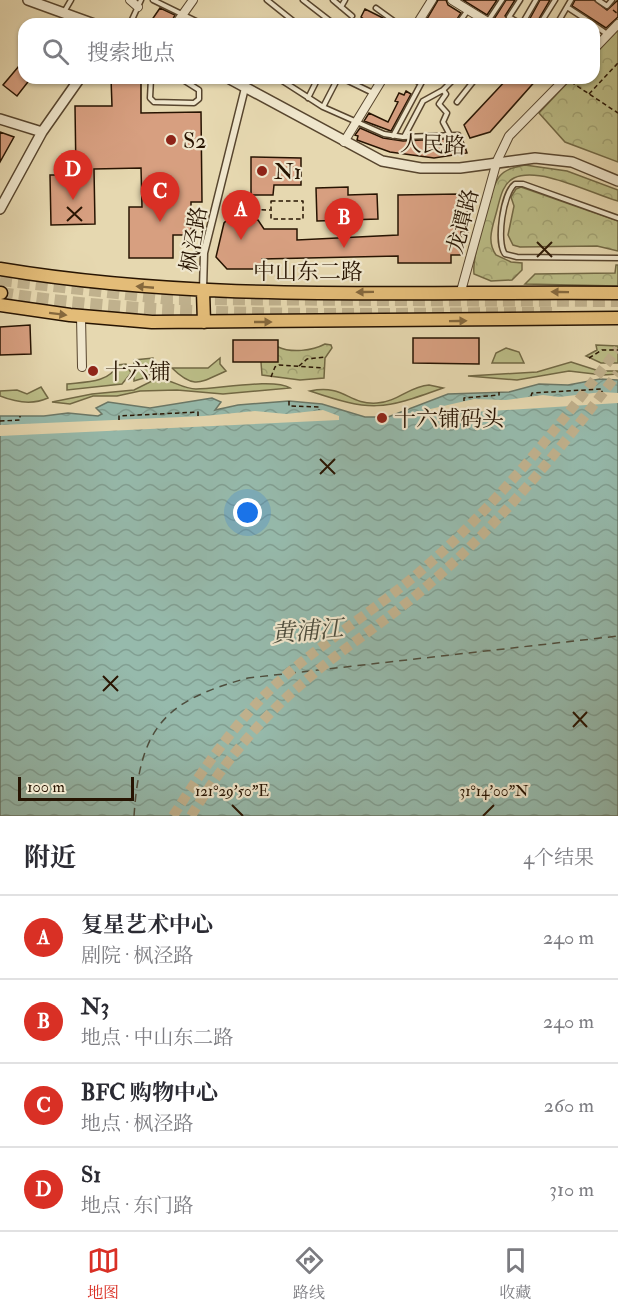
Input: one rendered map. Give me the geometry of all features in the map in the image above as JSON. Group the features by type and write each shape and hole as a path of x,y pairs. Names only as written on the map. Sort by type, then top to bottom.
{"main road":[{"name":"中山东二路","path":"0,269 91,282 203,291 618,293"},
{"path":"203,291 204,322"},
{"path":"0,297 27,310 153,322 618,318"}],"street":[{"path":"28,0 75,18"},
{"path":"130,0 139,3"},
{"path":"181,18 193,0"},
{"path":"422,18 432,0"},
{"path":"452,0 481,18"},
{"path":"600,43 618,24"},
{"path":"0,209 42,132 76,84"},
{"name":"人民路","path":"238,84 344,142 382,160 421,168 460,168 497,161 535,158 572,162 618,181"},
{"path":"344,142 379,84"},
{"name":"龙谭路","path":"461,291 497,161 509,136 560,84"},
{"name":"枫泾路","path":"203,291 204,253 245,88"},
{"path":"0,119 42,132"},
{"path":"81,316 82,367"}],"lane":[{"path":"63,14 71,0"},
{"path":"153,0 191,18"},
{"path":"267,0 290,18"},
{"path":"303,0 326,18"},
{"path":"333,0 352,16"},
{"path":"341,7 345,0"},
{"path":"492,18 502,0"},
{"path":"511,18 509,17 520,0"},
{"path":"525,18 536,0"},
{"path":"544,18 555,0"},
{"path":"561,18 571,0"},
{"path":"598,0 607,6 612,0"},
{"path":"133,18 139,3"},
{"path":"567,7 584,18"},
{"path":"376,8 390,18"},
{"path":"462,18 468,10"},
{"path":"600,29 608,34"},
{"path":"151,84 150,98 154,102 195,103 199,99 199,90 190,84"},
{"path":"287,84 323,107 393,136 458,135"},
{"path":"308,98 315,84"},
{"path":"323,107 336,84"},
{"path":"354,84 374,93"},
{"path":"393,136 420,84"},
{"path":"404,137 423,100 443,90 449,84"},
{"path":"458,102 472,84"},
{"path":"443,90 446,94 439,104 447,113 443,122 450,135"},
{"path":"618,218 523,184 515,184 509,189 505,201 500,246 505,254 517,257 618,258"}],"path":[{"path":"607,6 618,14"},
{"path":"600,82 618,63"},
{"path":"574,84 618,113"},
{"path":"588,94 598,84"},
{"path":"271,201 303,201 303,219 271,219 271,210 271,201"},
{"path":"215,209 271,210"},
{"path":"589,358 602,350 618,350"},
{"path":"298,367 307,359 325,357"},
{"path":"271,377 275,367 279,365 324,368"},
{"path":"568,385 568,390"},
{"path":"531,396 532,393 568,390 602,389 602,392"},
{"path":"464,401 464,398 500,395 499,392"},
{"path":"289,401 289,406 319,407 319,410"},
{"path":"119,420 119,416 161,412 198,411 198,416"},
{"path":"0,421 20,420 20,416"}],"green space":[{"path":"618,29 618,162 565,142 539,113 566,84 600,84 600,48"},
{"path":"525,165 567,171 618,190 618,201 551,178 525,175 514,178 502,192 492,228 491,244 496,255 511,262 522,263 522,270 512,280 491,281 474,274 478,240 486,210 501,174"},
{"path":"521,187 618,221 618,251 597,246 520,247 513,245 508,235 514,206 511,197 516,189"},
{"path":"616,265 618,265 618,286 525,284 535,274 615,273"},
{"path":"325,344 331,345 332,348 325,358 324,378 300,380 262,375 261,362 278,347 302,350"},
{"path":"596,345 618,346 618,363 601,363 586,356 597,350"},
{"path":"506,348 519,352 524,363 492,363 496,353"},
{"path":"153,358 155,368 147,377 134,381 134,360"},
{"path":"220,358 220,364 226,371 204,381 192,382 172,368 208,368"},
{"path":"571,362 599,371 618,371 618,374 603,375 569,371 517,380 468,376 537,372"},
{"path":"126,364 131,373 122,384 67,390 67,384 103,378 114,371 117,365"},
{"path":"156,379 196,389 259,384 282,385 290,388 223,394 177,390 140,391 117,396 93,396 70,404 52,402 92,394 134,390"},
{"path":"429,385 443,388 405,401 377,406 348,402 310,391 331,390 359,401 377,403"},
{"path":"41,387 48,398 30,402 0,396 0,391 17,390 27,394"}],"water":[{"name":"黄浦江","path":"600,379 618,380 618,816 0,816 0,416 44,416 68,413 98,416 102,414 96,408 108,402 150,408 212,398 221,402 215,410 238,405 289,401 322,404 365,417 388,417 448,394 509,392 539,384 568,385"}],"pier":[{"path":"602,392 618,393 618,403 426,415 426,410 474,399 506,400 543,395 559,397"},
{"path":"323,410 339,416 339,420 0,436 0,425 204,416 255,411 286,414"}],"building":[{"path":"438,0 446,0 448,5 461,13 458,18 428,18"},
{"path":"463,0 497,0 487,15"},
{"path":"506,0 515,0 505,16 507,18 495,18"},
{"path":"540,0 550,0 540,18 530,18"},
{"path":"575,0 594,0 607,10 618,0 618,17 606,28 600,24 600,18 591,18 572,6"},
{"path":"160,8 175,15 173,18 153,18"},
{"path":"365,9 383,18 362,18"},
{"path":"18,67 18,84 26,84 17,96 3,85"},
{"path":"111,84 141,84 141,113 201,112 202,202 191,202 191,235 173,235 173,258 129,258 129,207 142,207 141,168 94,169 95,224 51,225 50,175 76,175 75,106 112,106"},
{"path":"502,84 533,84 490,132 470,138 464,125"},
{"path":"406,91 411,94 391,131 364,121 369,113 388,122 398,102 395,101 399,93 404,95"},
{"path":"360,128 383,138 403,141 462,138 467,153 434,158 390,152 357,140 358,136 355,135"},
{"path":"0,132 14,137 0,162"},
{"path":"251,157 301,158 301,185 274,185 273,195 251,195"},
{"path":"348,187 348,195 377,194 378,219 317,221 316,188"},
{"path":"459,194 459,205 467,205 468,232 461,232 461,255 451,255 451,263 398,263 398,256 262,259 262,266 258,269 227,269 216,257 224,223 227,220 258,220 264,229 297,229 297,240 398,235 398,195"},
{"path":"30,325 31,354 0,355 0,327"},
{"path":"413,338 479,338 479,364 413,363"},
{"path":"233,340 278,340 278,362 233,362"}],"ferry route":[{"path":"134,816 142,761 150,740 161,723 176,709 195,697 219,687 248,678 618,636"}],"tunnel":[{"path":"0,280 170,299 618,301"},
{"path":"1,293 70,302 208,312 277,314 554,313"},
{"path":"173,816 220,747 261,699 330,640 423,569 477,518 526,464 618,349"},
{"path":"191,816 228,761 272,711 320,669 427,586 480,537 551,458 618,373"}],"place":[{"name":"S2","path":"171,140"},
{"name":"N1","path":"262,171"},
{"name":"S1","path":"73,200"},
{"name":"BFC 购物中心","path":"160,222"},
{"name":"复星艺术中心","path":"241,240"},
{"name":"N3","path":"344,248"},
{"name":"十六铺","path":"93,371"},
{"name":"十六铺码头","path":"382,418"}]}
